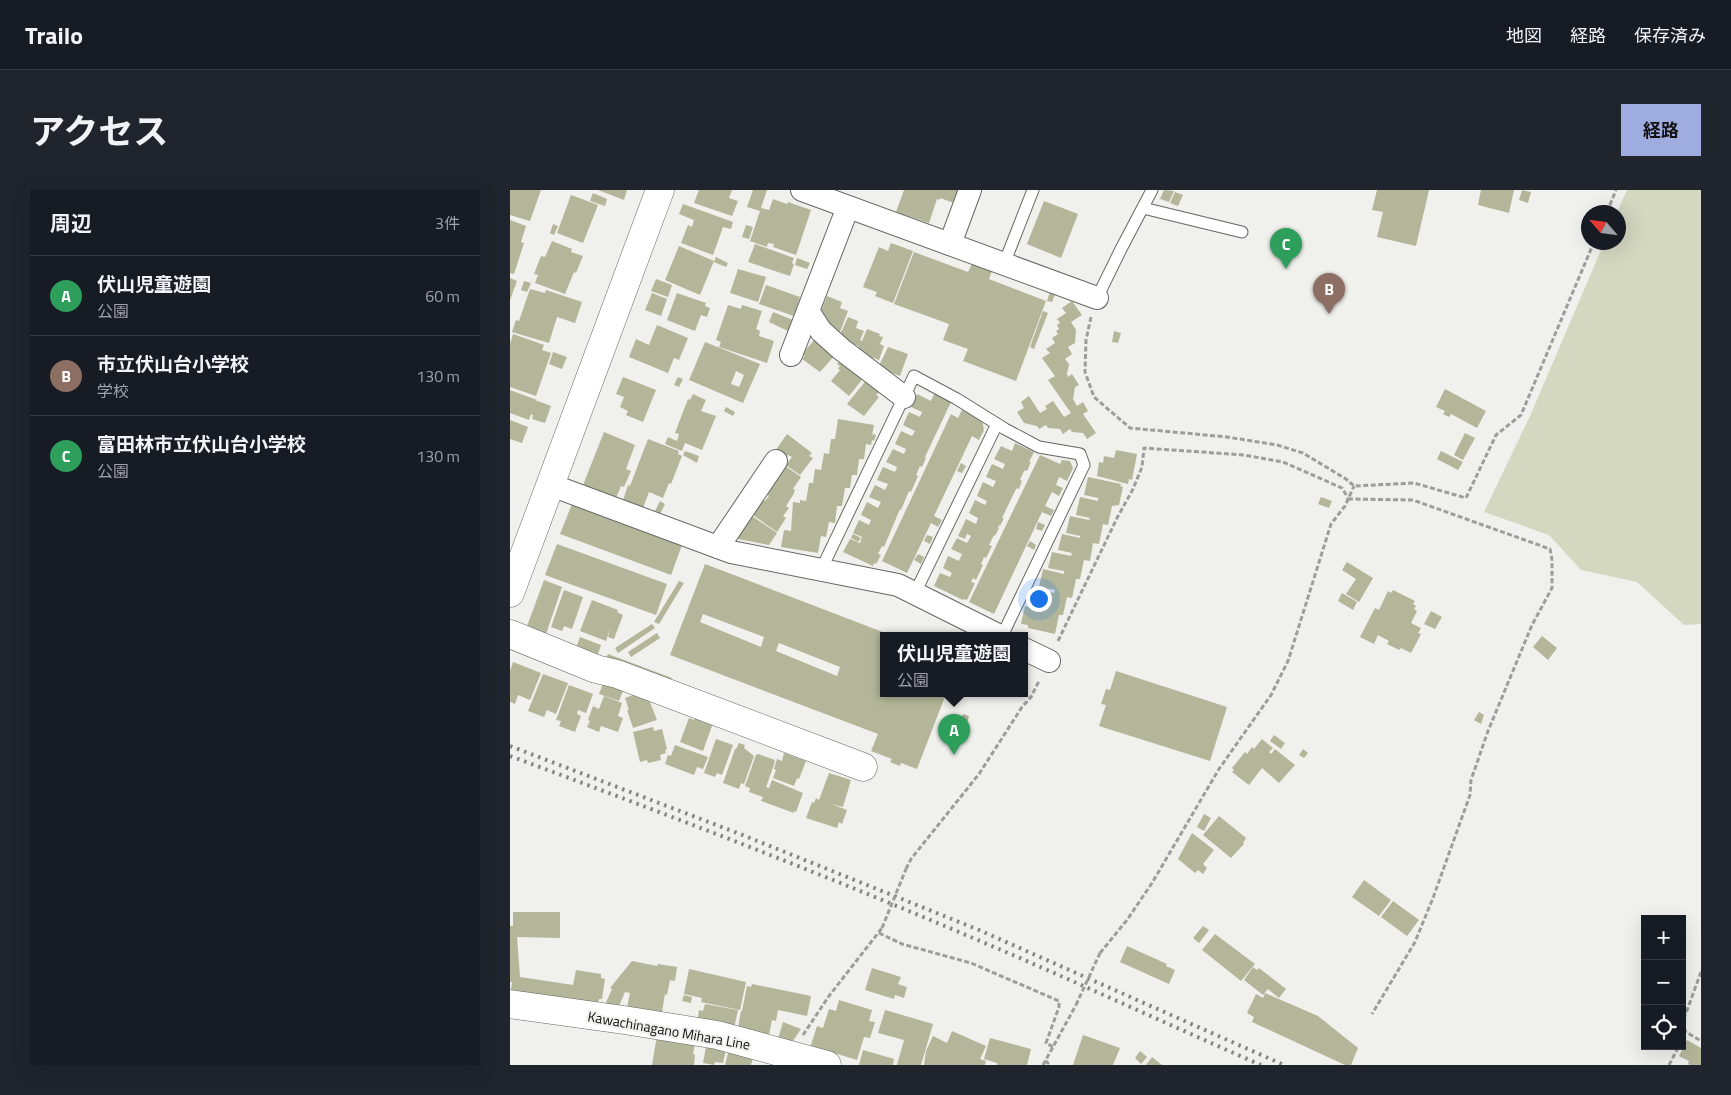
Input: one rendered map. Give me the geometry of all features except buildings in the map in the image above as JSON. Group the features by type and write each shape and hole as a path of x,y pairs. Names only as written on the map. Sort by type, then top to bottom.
{"street":[{"path":"510,593 660,190"},
{"path":"950,244 970,190"},
{"path":"814,192 848,207 1097,298"},
{"path":"791,355 848,207"},
{"path":"808,311 821,331 841,350 904,397"},
{"path":"718,547 776,461"},
{"path":"551,486 731,552 898,585 993,632"},
{"path":"510,634 863,767"},
{"path":"1028,651 1049,661"},
{"name":"Kawachinagano Mihara Line","path":"510,1004 624,1020 717,1036 827,1065"}],"lane":[{"path":"1004,264 1033,190"},
{"path":"1097,298 1120,249 1152,190"},
{"path":"1143,208 1242,232"},
{"path":"821,570 914,376 958,399 1005,429 1039,447 1080,454 1084,465 1003,632"},
{"path":"915,593 997,424"}],"path":[{"path":"1610,205 1616,190"},
{"path":"1097,298 1086,340 1085,372 1094,397 1130,428 1227,437 1277,444 1303,454 1346,479 1354,486 1414,483 1466,498 1496,435 1521,415 1591,250"},
{"path":"792,1055 808,1025 879,933 910,859 979,774 1022,707 1031,697 1117,518 1133,489 1142,467 1144,448 1244,455 1283,462 1342,488 1348,499"},
{"path":"1051,1065 1044,1063 1076,1005 1100,952 1127,920 1152,883 1219,769 1271,695 1288,661 1330,524 1345,506 1354,486"},
{"path":"1348,499 1413,500 1550,549 1552,560 1552,588 1532,625 1488,731 1471,780 1470,795 1433,898 1415,942 1372,1014"},
{"path":"879,933 902,944 971,963 1059,1001 1059,1007 1046,1043 1053,1048"},
{"path":"1686,1013 1701,972"},
{"path":"1686,1032 1701,1041"},
{"path":"1669,1065 1677,1050"}],"green space":[{"path":"1627,190 1701,190 1701,624 1684,625 1637,582 1581,570 1549,535 1484,512 1530,416 1601,250 1626,250 1626,205 1620,205"}],"railway":[{"path":"510,746 740,834 979,930 1284,1065"},
{"path":"510,756 743,844 858,890 1045,969 1261,1065"}],"place":[{"name":"富田林市立伏山台小学校","path":"1286,269"},
{"name":"市立伏山台小学校","path":"1329,314"},
{"name":"伏山児童遊園","path":"954,755"}]}
